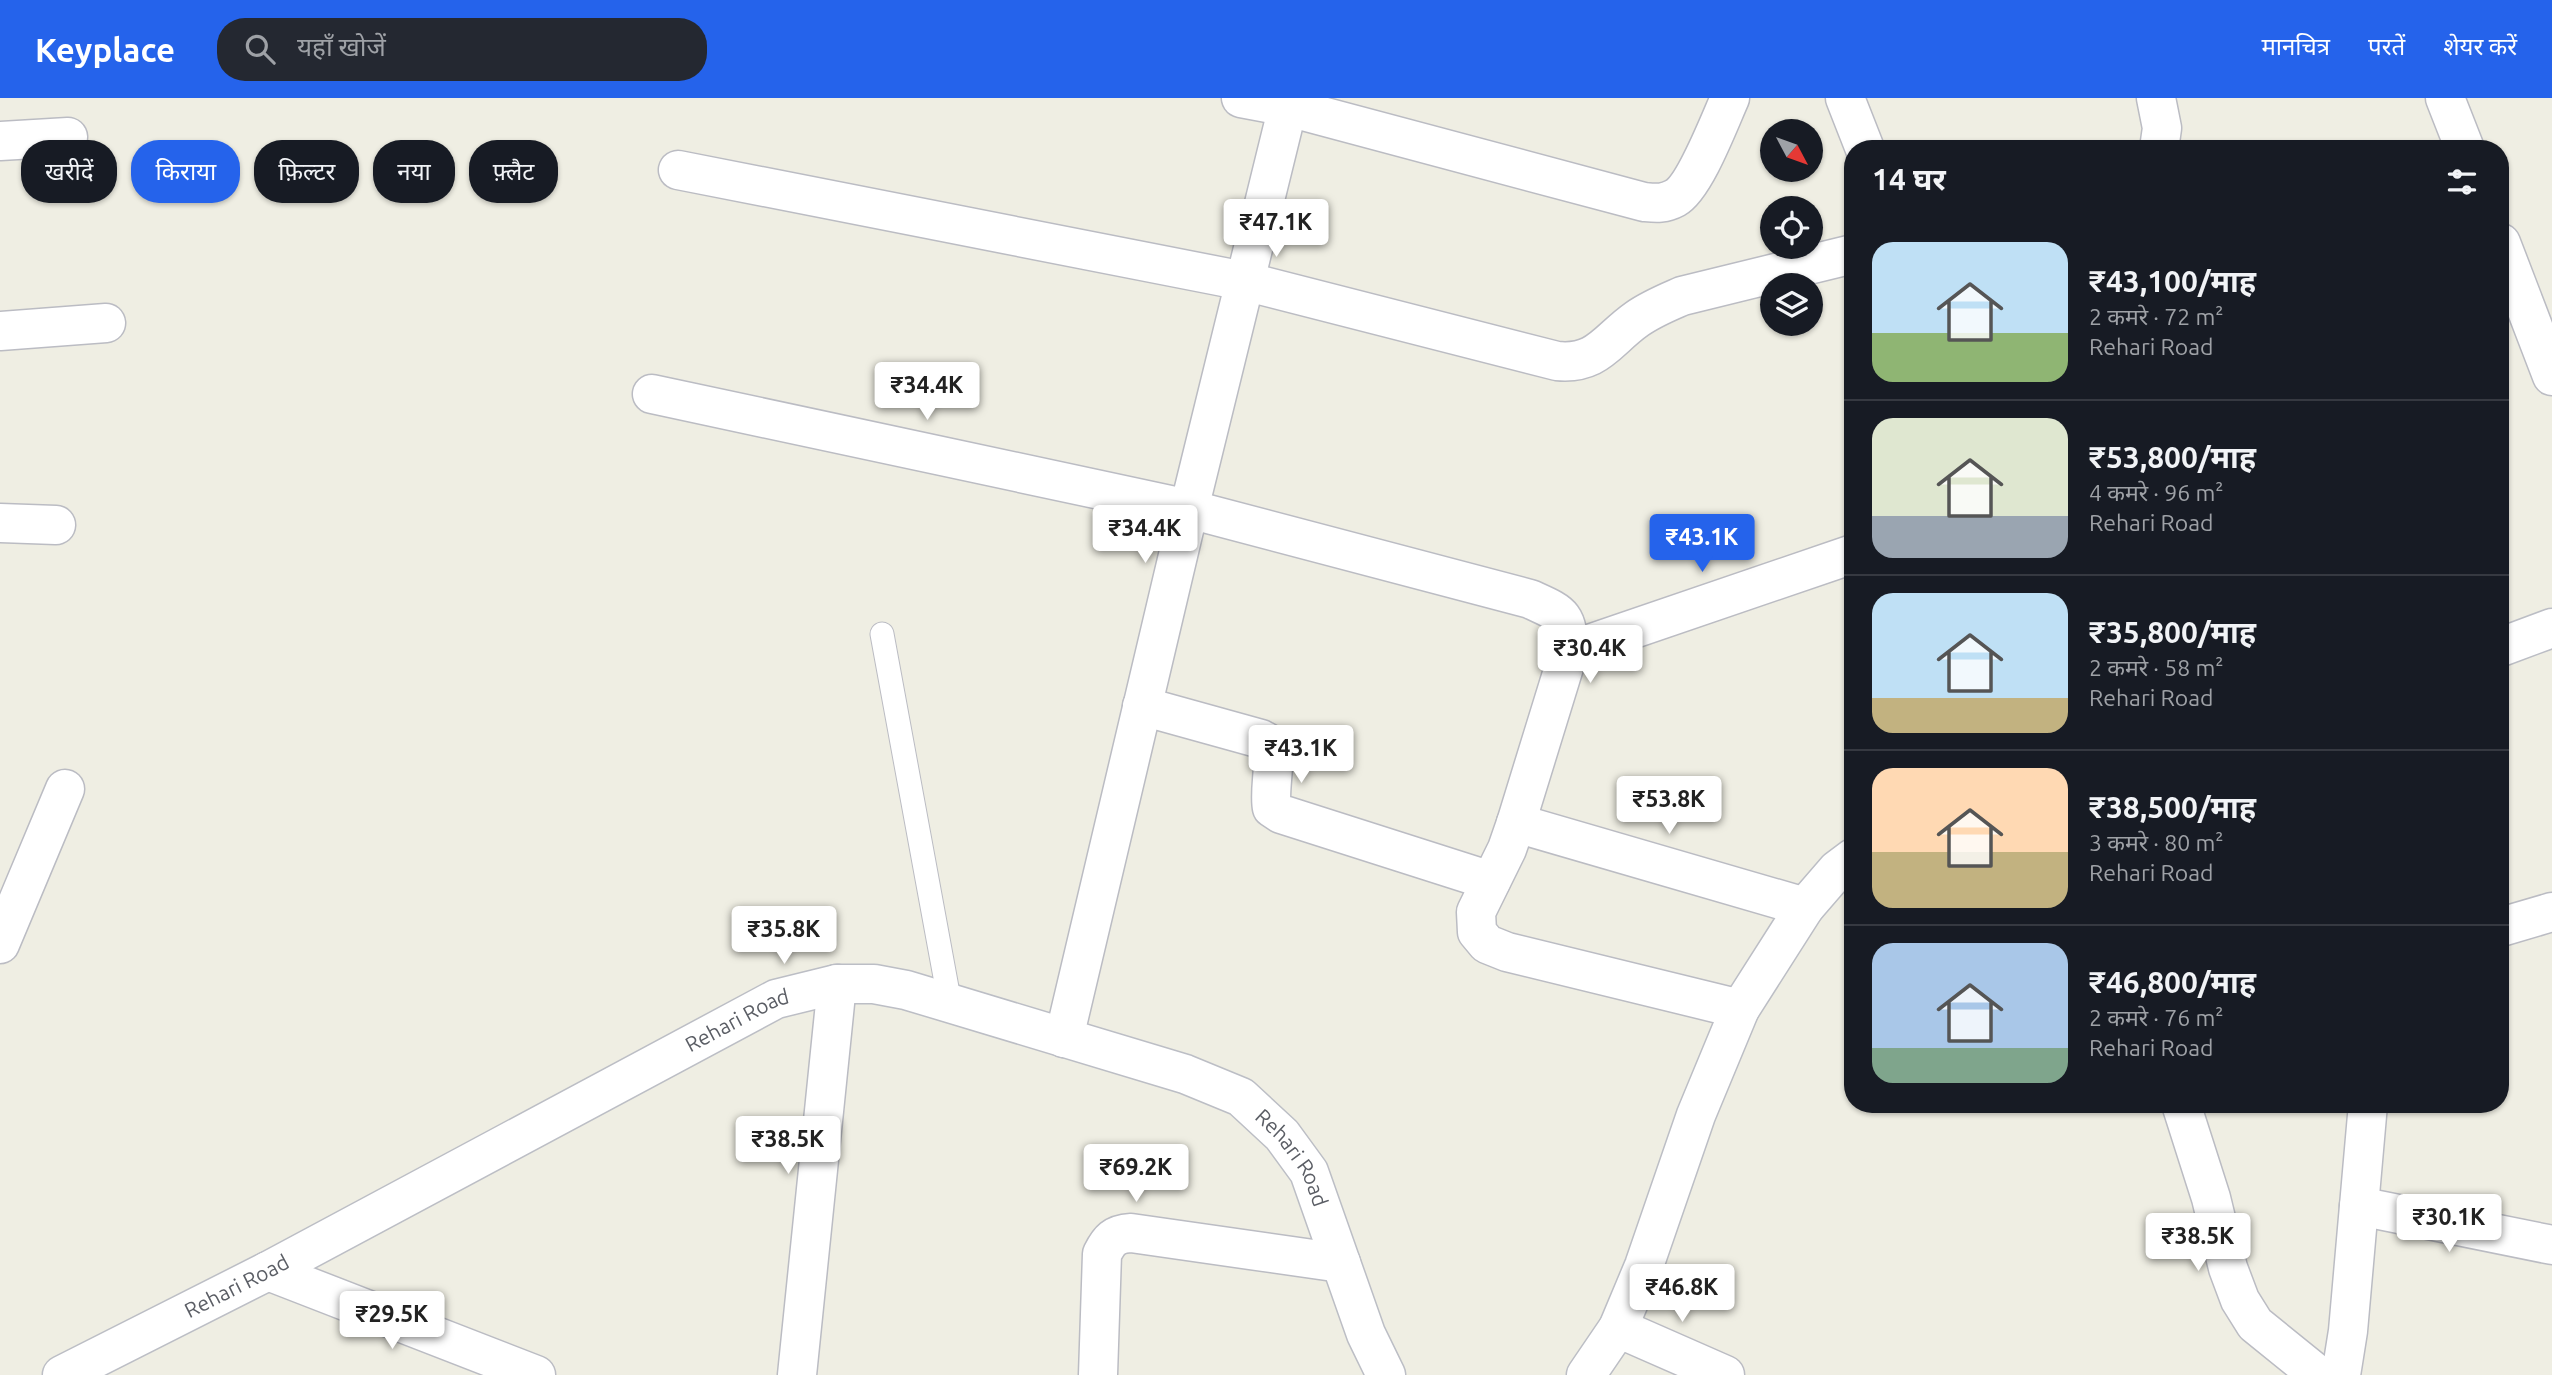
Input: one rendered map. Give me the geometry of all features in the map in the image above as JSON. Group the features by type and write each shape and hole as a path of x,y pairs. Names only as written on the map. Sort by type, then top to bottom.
{"street":[{"path":"1241,98 1289,102 1644,202 1663,203 1679,196 1694,175 1730,98"},
{"path":"1846,98 1863,140"},
{"path":"1868,140 1872,117 1870,98"},
{"path":"2155,98 2162,128 2160,140"},
{"path":"2445,98 2461,140"},
{"path":"1064,1038 1189,509 1289,102"},
{"path":"0,141 68,137"},
{"path":"678,170 1244,281 1573,363 1589,358 1636,320 1682,296 1844,256"},
{"path":"2509,264 2552,376"},
{"path":"0,331 106,323"},
{"path":"652,394 1189,509 1530,598 1554,610 1568,624 1570,651 1516,823 1476,912 1477,932 1487,944 1507,952 1740,1009"},
{"path":"0,523 56,525"},
{"path":"1570,651 1844,557"},
{"path":"2509,643 2552,628"},
{"path":"1142,706 1261,738 1270,746 1274,755 1269,796 1272,808 1281,814 1491,881"},
{"path":"0,944 65,789"},
{"path":"1516,823 1805,907"},
{"path":"1586,1375 1618,1328 1644,1266 1696,1115 1740,1009 1805,907 1844,865"},
{"path":"2509,925 2552,912"},
{"path":"797,1375 837,984"},
{"name":"Rehari Road","path":"62,1375 268,1271 776,999 837,984 874,984 906,990 1185,1074 1241,1097 1282,1135 1309,1172 1366,1334 1385,1375"},
{"path":"2184,1113 2211,1198 2228,1268 2241,1300 2255,1324 2318,1375"},
{"path":"2341,1375 2367,1113"},
{"path":"2359,1206 2552,1245"},
{"path":"1098,1375 1102,1254 1109,1240 1120,1234 1131,1233 1341,1263"},
{"path":"268,1271 536,1375"},
{"path":"1618,1328 1725,1375"}],"lane":[{"path":"883,634 950,1004"}]}
